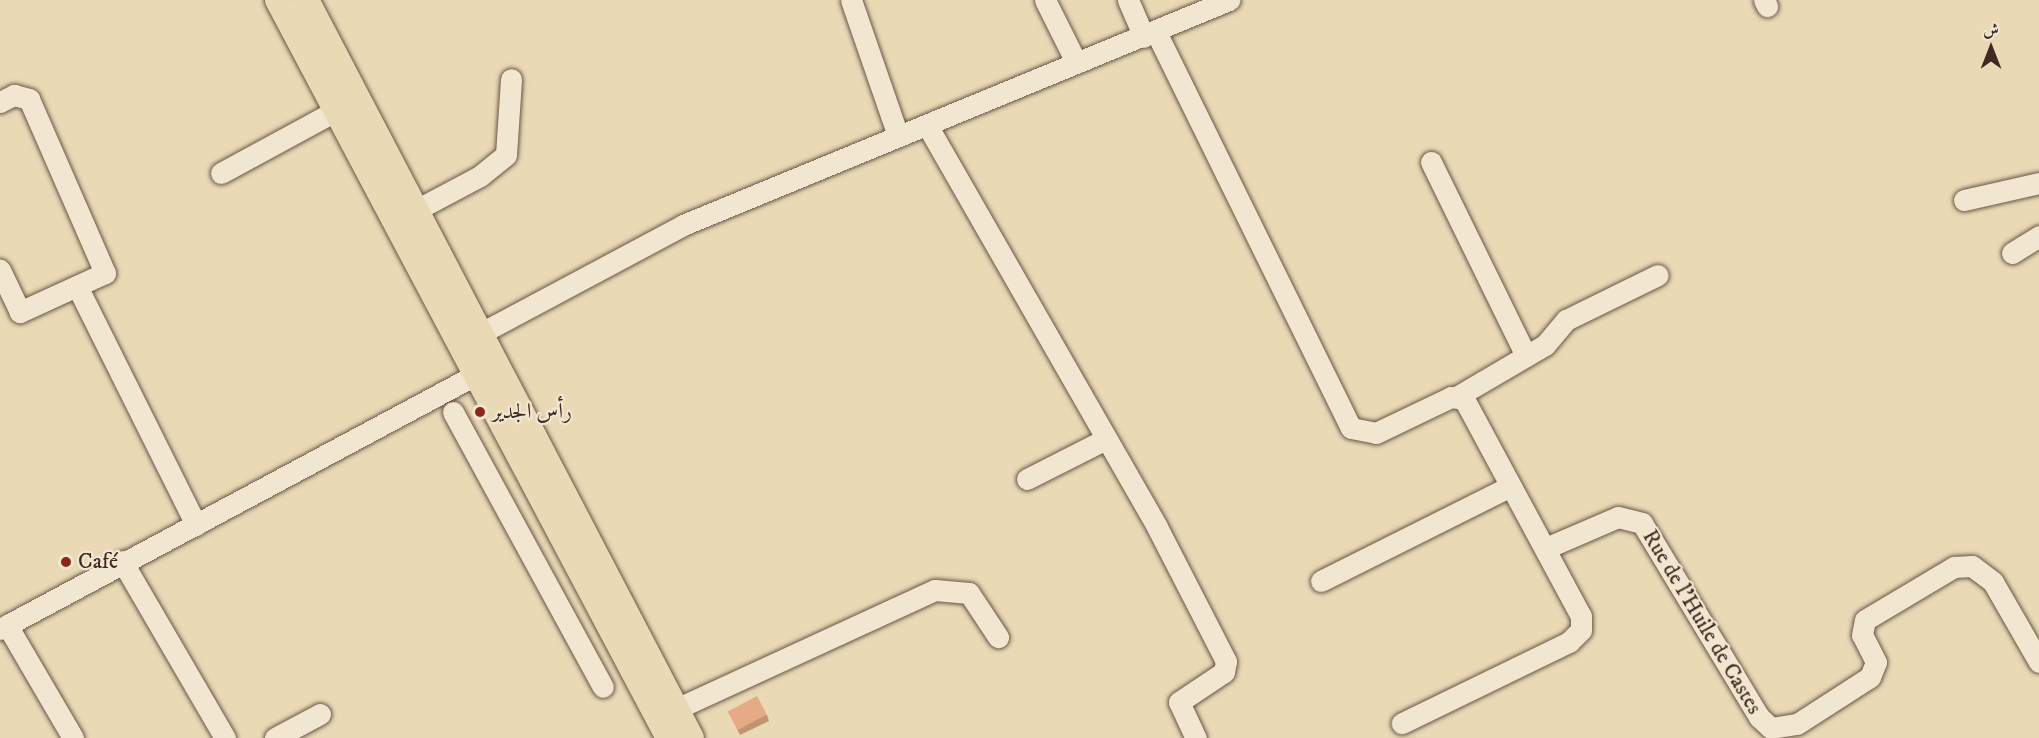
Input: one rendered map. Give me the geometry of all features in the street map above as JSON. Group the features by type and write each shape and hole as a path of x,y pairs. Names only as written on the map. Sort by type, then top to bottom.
{"main road":[{"path":"278,0 337,110 472,337 692,738"},
{"path":"306,0 416,210 472,337"},
{"path":"489,368 669,738"}],"street":[{"path":"851,0 898,136"},
{"path":"1045,0 1076,62"},
{"path":"1128,0 1150,35 1351,428 1376,433 1458,396 1545,345 1566,320 1658,275"},
{"path":"472,337 683,225 1076,62 1150,35 1229,0"},
{"path":"416,210 480,176 506,155 511,80"},
{"path":"0,102 14,96 29,99 105,273 20,312 0,270"},
{"path":"221,173 337,110"},
{"path":"927,125 1104,440 1157,527 1226,661 1224,672 1179,702 1196,738"},
{"path":"1431,162 1526,356"},
{"path":"1964,200 2039,183"},
{"path":"2012,253 2039,236"},
{"path":"77,286 196,525"},
{"path":"73,738 3,627 122,561 196,525 489,368"},
{"path":"1402,723 1578,636 1581,616 1546,548 1510,486 1470,405 1458,396"},
{"path":"453,412 603,687"},
{"path":"1027,479 1104,440"},
{"path":"1321,581 1510,486"},
{"name":"Rue de l'Huile de Castes","path":"1546,548 1618,517 1642,523 1759,717 1771,728 1797,724 1870,676 1876,662 1862,635 1865,620 1954,567 1972,566 1994,582 2039,662"},
{"path":"122,561 225,738"},
{"path":"676,709 935,590 969,593 998,637"},
{"path":"276,738 320,714"}],"building":[{"path":"757,696 767,715 738,730 728,711"}],"place":[{"name":"رأس الجدير","path":"480,412"},
{"name":"Café","path":"66,562"}]}
